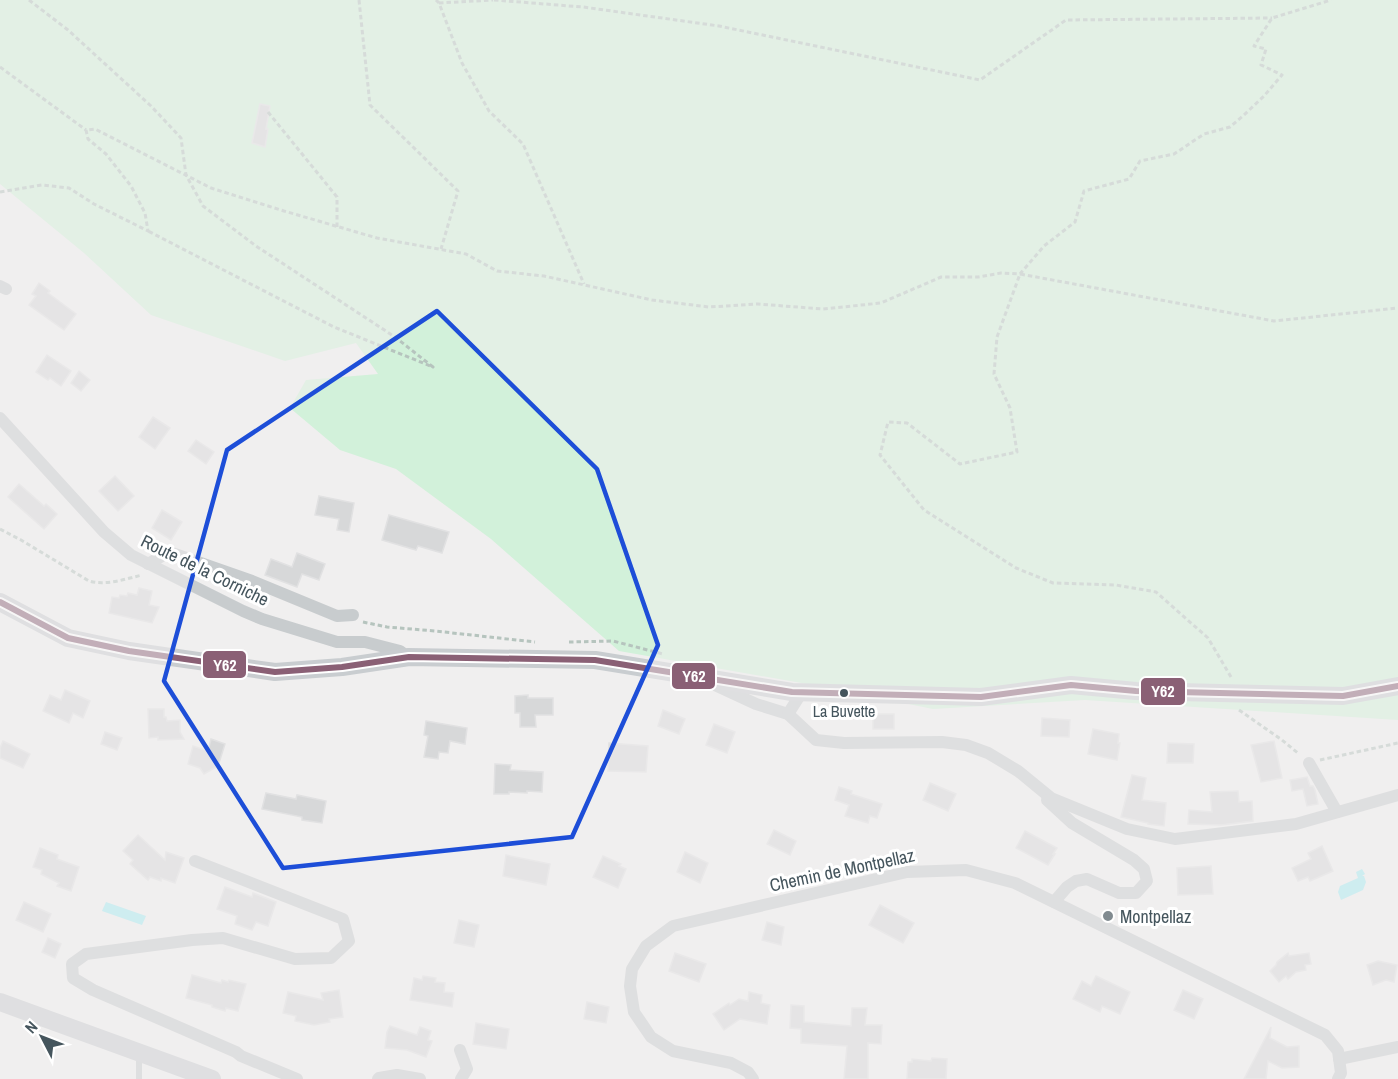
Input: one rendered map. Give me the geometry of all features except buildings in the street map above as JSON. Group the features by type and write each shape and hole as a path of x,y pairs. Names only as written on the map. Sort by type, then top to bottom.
{"main road":[{"path":"0,602 68,638 129,651 275,672 342,667 409,657 595,660 792,692 981,697 1071,684 1136,691 1343,696 1398,686"},
{"path":"0,1002 212,1079"}],"street":[{"name":"Route de la Corniche","path":"0,418 104,532 131,555 262,619 337,642 365,642 400,651 409,657"},
{"path":"154,566 169,552 252,581 337,616 353,615"},
{"path":"701,677 756,704 788,714 816,740 844,743 942,742 966,745 988,753 1018,771 1051,798 1127,829 1175,839 1296,824 1398,795"},
{"path":"788,714 802,692"},
{"path":"1309,763 1336,812"},
{"path":"1039,789 1048,801 1072,823 1134,860 1144,869 1147,881 1136,893 1119,893 1087,879 1076,881 1067,887 1054,902"},
{"path":"195,861 343,919 349,941 331,958 295,959 223,938 86,954 72,964 73,978 93,990 297,1079"},
{"name":"Chemin de Montpellaz","path":"753,1079 748,1072 731,1063 673,1051 651,1037 634,1012 630,986 632,969 646,946 673,926 907,872 966,870 1015,883 1325,1035 1338,1052 1339,1059"},
{"path":"1338,1079 1341,1073 1339,1059 1398,1047"},
{"path":"460,1050 467,1069 461,1079"},
{"path":"378,1079 397,1075 420,1079"}],"lane":[{"path":"139,1053 139,1079"}],"path":[{"path":"0,192 42,185 69,188 94,204 334,327 433,367 395,337 256,246 203,207 186,175 181,138 151,106 68,30 29,0"},
{"path":"359,0 370,105 458,191 441,249"},
{"path":"584,284 523,144 489,111 462,63 437,2 494,0 583,7 719,26 980,80 1066,20 1272,18 1331,0"},
{"path":"1241,694 1208,638 1156,592 1116,585 1053,583 1016,568 924,510 880,455 888,422 907,423 960,464 1017,452 1010,408 994,374 997,337 1020,274 1044,246 1075,222 1084,191 1129,179 1140,161 1174,154 1204,134 1230,127 1264,96 1282,75 1261,65 1266,49 1254,46 1272,18"},
{"path":"0,67 86,130 88,139 106,154 131,186 145,213 148,231"},
{"path":"268,112 337,198 337,227"},
{"path":"86,130 95,129 211,188 337,227 466,254 497,271 544,276 652,300 710,307 758,304 823,309 881,303 941,277 978,277 1000,273 1020,274 1274,321 1398,308"},
{"path":"0,529 97,584 155,572 154,566"},
{"path":"1216,693 1282,740 1309,763 1398,743"}],"highlighted area":[{"path":"437,311 597,469 658,645 572,837 283,868 164,681 227,450"}],"green space":[{"path":"0,0 1398,0 1398,720 1085,700 933,709 830,688 619,651 491,539 396,469 340,450 290,408 306,380 378,374 356,343 285,361 151,315 84,253 0,184"}],"water":[{"path":"1362,869 1365,874 1362,876 1366,882 1363,890 1341,900 1338,892 1340,886 1358,878 1356,872"},
{"path":"106,902 146,916 142,925 102,911"}],"transit line":[{"name":"Y62","path":"0,602 68,638 129,651 275,672 342,667 409,657 595,660 792,692 981,697 1071,685 1136,691 1343,696 1398,686"}],"place":[{"name":"La Buvette","path":"844,693"},
{"name":"Montpellaz","path":"1108,916"}]}
